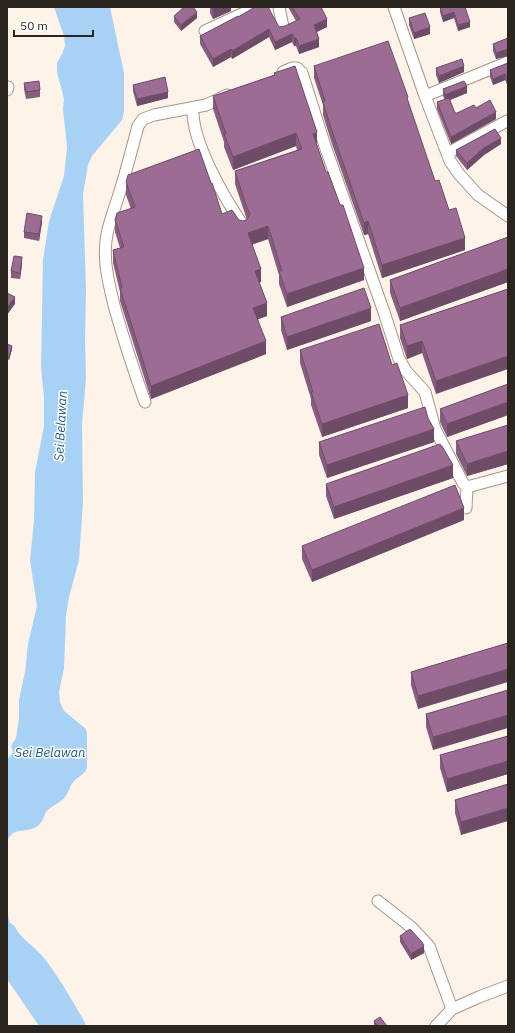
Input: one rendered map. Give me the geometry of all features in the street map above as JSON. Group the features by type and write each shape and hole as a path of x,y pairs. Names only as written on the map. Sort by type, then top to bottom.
{"street":[{"path":"205,31 257,7"},
{"path":"279,7 283,27"},
{"path":"394,7 425,96 448,152 450,161 459,174 478,195 508,216"},
{"path":"425,96 508,62"},
{"path":"271,77 292,68 297,68 302,73 325,146 384,312 399,359 406,371 425,392 435,429 467,487 466,508"},
{"path":"145,402 120,329 107,280 105,265 107,235 138,126 144,119 154,115 206,105 235,91"},
{"path":"194,108 193,117 198,143 230,206 243,227"},
{"path":"448,152 507,122"},
{"path":"467,487 508,476"},
{"path":"378,901 411,927 428,946 452,1010"},
{"path":"436,1026 452,1010 479,997 508,986"}],"water":[{"name":"Sei Belawan","path":"54,7 110,7 124,73 124,111 122,120 92,156 88,165 83,194 86,291 86,378 82,425 83,502 79,560 69,597 66,616 64,668 59,692 60,702 64,711 86,729 87,768 83,774 72,783 65,797 46,812 38,826 32,829 13,833 7,841 7,764 8,759 13,752 11,746 16,738 19,718 19,700 25,672 28,644 37,606 30,560 34,521 35,472 44,426 44,398 41,368 43,260 49,221 64,176 67,147 63,109 64,99 57,72 57,63 65,46 64,36"},
{"path":"7,909 9,921 14,934 26,951 37,960 40,972 61,987 79,1026 39,1026 7,979"}],"building":[{"path":"184,7 193,7 197,12 181,25 174,16"},
{"path":"255,7 268,7 279,27 285,26 300,19 292,7 321,7 327,19 314,25 319,39 299,46 296,38 294,38 292,34 275,42 269,29 232,51 231,49 213,59 200,36"},
{"path":"440,7 465,7 470,22 458,25 454,12 443,16"},
{"path":"425,13 430,27 414,33 409,18"},
{"path":"508,38 508,49 496,53 493,44"},
{"path":"388,41 435,181 439,180 449,210 456,208 465,238 382,265 368,221 364,223 332,131 323,102 325,101 314,66"},
{"path":"462,59 464,66 439,76 436,68"},
{"path":"508,63 508,79 505,74 493,79 490,70"},
{"path":"295,66 317,132 313,134 326,172 328,172 340,205 343,205 364,268 287,294 279,271 282,271 268,226 248,233 261,269 255,271 267,303 253,308 266,341 151,386 120,288 122,288 113,250 124,247 115,220 117,213 135,207 126,182 128,175 199,149 222,214 232,210 239,220 247,220 250,214 235,171 302,149 296,133 233,157 224,134 226,134 213,96 275,75 274,73"},
{"path":"165,77 168,92 137,99 133,85"},
{"path":"39,81 40,90 26,92 24,83"},
{"path":"464,81 467,86 445,95 443,89"},
{"path":"449,98 455,113 474,105 476,108 490,100 496,112 451,137 437,102"},
{"path":"495,129 501,138 484,148 467,163 456,150"},
{"path":"27,213 42,216 39,234 24,232"},
{"path":"508,237 508,269 400,308 390,280"},
{"path":"14,256 22,257 20,273 11,271"},
{"path":"364,288 371,308 287,337 281,317"},
{"path":"508,289 508,356 436,381 422,341 407,346 400,325"},
{"path":"7,293 15,297 7,307"},
{"path":"379,324 392,365 397,363 408,395 322,424 311,392 313,392 300,350"},
{"path":"7,344 12,346 9,357 7,356"},
{"path":"508,384 508,402 447,424 440,409"},
{"path":"425,407 428,418 434,429 327,465 319,442"},
{"path":"508,425 508,451 467,464 456,441"},
{"path":"440,444 453,465 334,507 326,484"},
{"path":"455,485 464,508 312,570 302,546"},
{"path":"508,643 508,669 418,696 411,672"},
{"path":"508,690 508,715 433,737 426,714"},
{"path":"508,736 508,761 447,779 440,755"},
{"path":"508,784 508,808 461,822 455,800"},
{"path":"410,929 424,946 411,954 400,936"},
{"path":"380,1017 387,1026 377,1026 374,1021"}],"waterway":[{"name":"Sei Belawan","path":"7,932 12,941 31,957 46,976 76,1026"}]}
